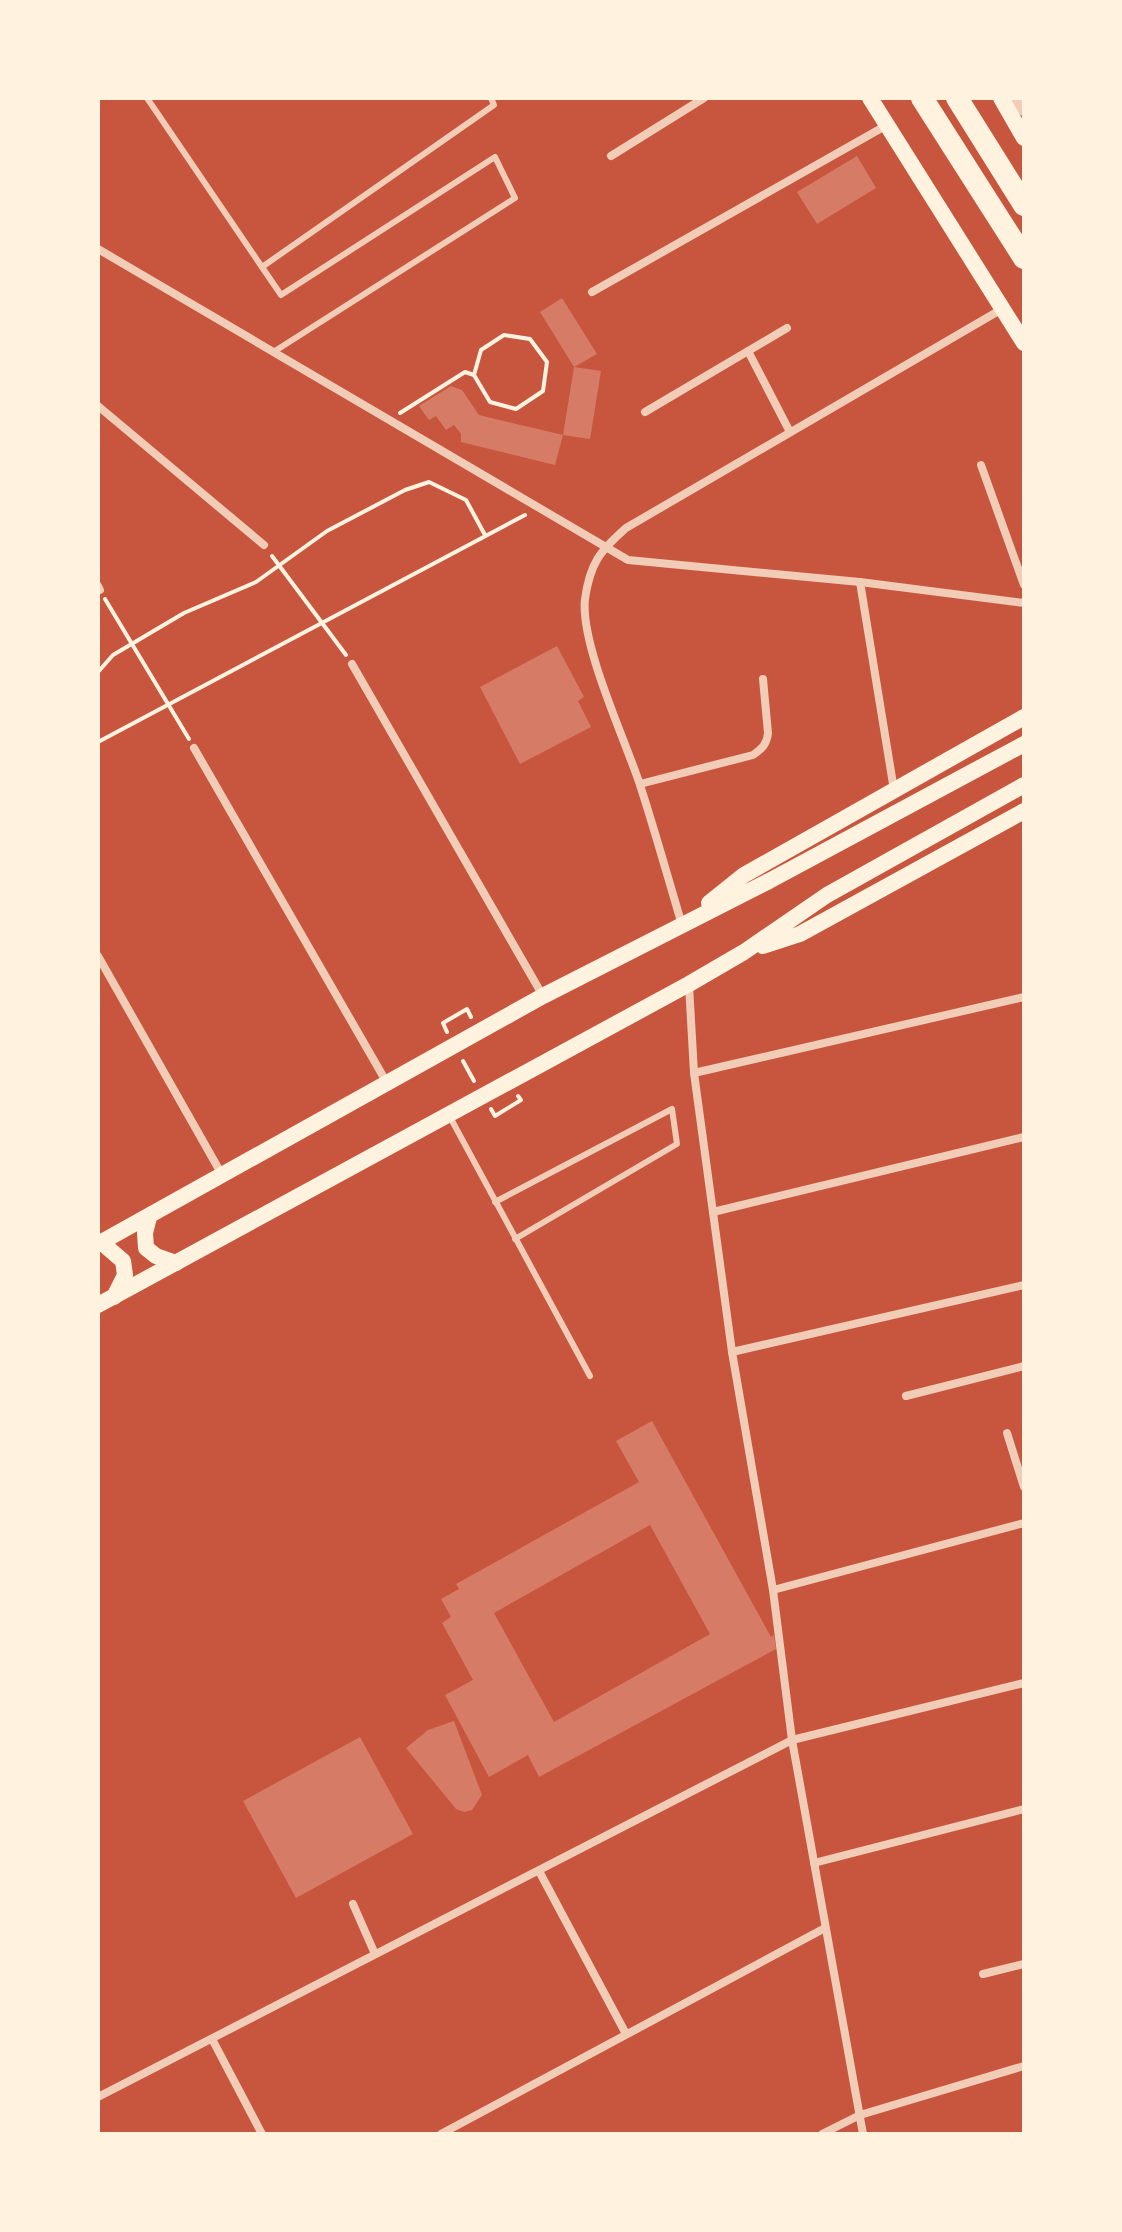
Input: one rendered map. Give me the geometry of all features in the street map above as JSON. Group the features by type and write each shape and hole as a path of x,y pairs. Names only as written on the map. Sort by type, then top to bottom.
{"highway":[{"path":"922,98 1024,258"},
{"path":"957,98 1024,205"}],"main road":[{"path":"870,98 1024,343"},
{"path":"1001,98 1024,138"},
{"path":"682,925 744,875 1024,717"},
{"path":"114,1297 125,1275 123,1261 100,1243 543,996 1024,744"},
{"path":"98,1305 689,984 744,952 827,895 1024,785"},
{"path":"744,952 800,934 1023,815"},
{"path":"149,1217 145,1233 146,1248 156,1256 176,1263"}],"street":[{"path":"611,156 704,98"},
{"path":"1015,98 1024,109"},
{"path":"592,292 887,125"},
{"path":"98,249 628,560 860,582 1024,603"},
{"path":"682,925 640,784 591,645 585,603 592,565 604,548 629,526 1002,309"},
{"path":"645,412 787,328"},
{"path":"748,351 790,432"},
{"path":"98,406 264,545"},
{"path":"981,465 1024,585"},
{"path":"860,582 894,791"},
{"path":"352,664 543,996"},
{"path":"640,784 753,755 761,749 767,742 768,733 763,679"},
{"path":"194,748 387,1083"},
{"path":"98,956 221,1173"},
{"path":"689,984 694,1073 732,1352 773,1590 792,1740 863,2134"},
{"path":"694,1073 1024,997"},
{"path":"713,1212 1024,1137"},
{"path":"732,1352 1024,1285"},
{"path":"906,1396 1024,1366"},
{"path":"1007,1433 1024,1487"},
{"path":"773,1590 1024,1523"},
{"path":"98,2097 792,1740 1024,1683"},
{"path":"814,1863 1024,1809"},
{"path":"539,1871 626,2034"},
{"path":"353,1904 375,1954"},
{"path":"441,2134 825,1928"},
{"path":"983,1974 1024,1964"},
{"path":"212,2039 262,2134"},
{"path":"822,2134 860,2115 1024,2066"},
{"path":"462,2122 468,2134"}],"lane":[{"path":"147,98 281,295 495,157 515,198 275,351"},
{"path":"262,267 494,105 491,98"},
{"path":"495,1202 672,1109 677,1144 515,1239"},
{"path":"448,1114 590,1376"}],"path":[{"path":"389,419 465,372 474,375 490,402 516,409 543,391 547,362 530,339 504,335 481,350 474,375"},
{"path":"98,672 113,655 184,613 256,582 327,531 405,490 429,482 466,500 485,536"},
{"path":"98,742 538,508"},
{"path":"264,545 352,664"},
{"path":"99,588 194,748"},
{"path":"450,1037 443,1023 467,1009 472,1018 464,1022"},
{"path":"457,1051 480,1090"},
{"path":"487,1103 495,1116"}],"building":[{"path":"857,156 876,188 817,224 797,192"},
{"path":"562,298 597,354 574,367 540,312"},
{"path":"574,367 601,371 590,439 563,435"},
{"path":"451,386 462,390 479,415 563,435 555,465 461,442 461,434 454,425 446,430 436,416 429,420 419,406"},
{"path":"557,646 584,697 578,701 591,727 520,764 480,687"},
{"path":"652,1421 771,1637 774,1635 776,1649 539,1777 528,1755 489,1777 445,1695 473,1680 442,1623 451,1617 441,1599 459,1589 456,1584 639,1482 616,1441","holes":["650,1525 710,1634 554,1722 494,1613"]},
{"path":"454,1721 482,1795 472,1810 464,1812 456,1809 406,1748 428,1730"},
{"path":"360,1737 413,1834 296,1898 243,1801"}]}
